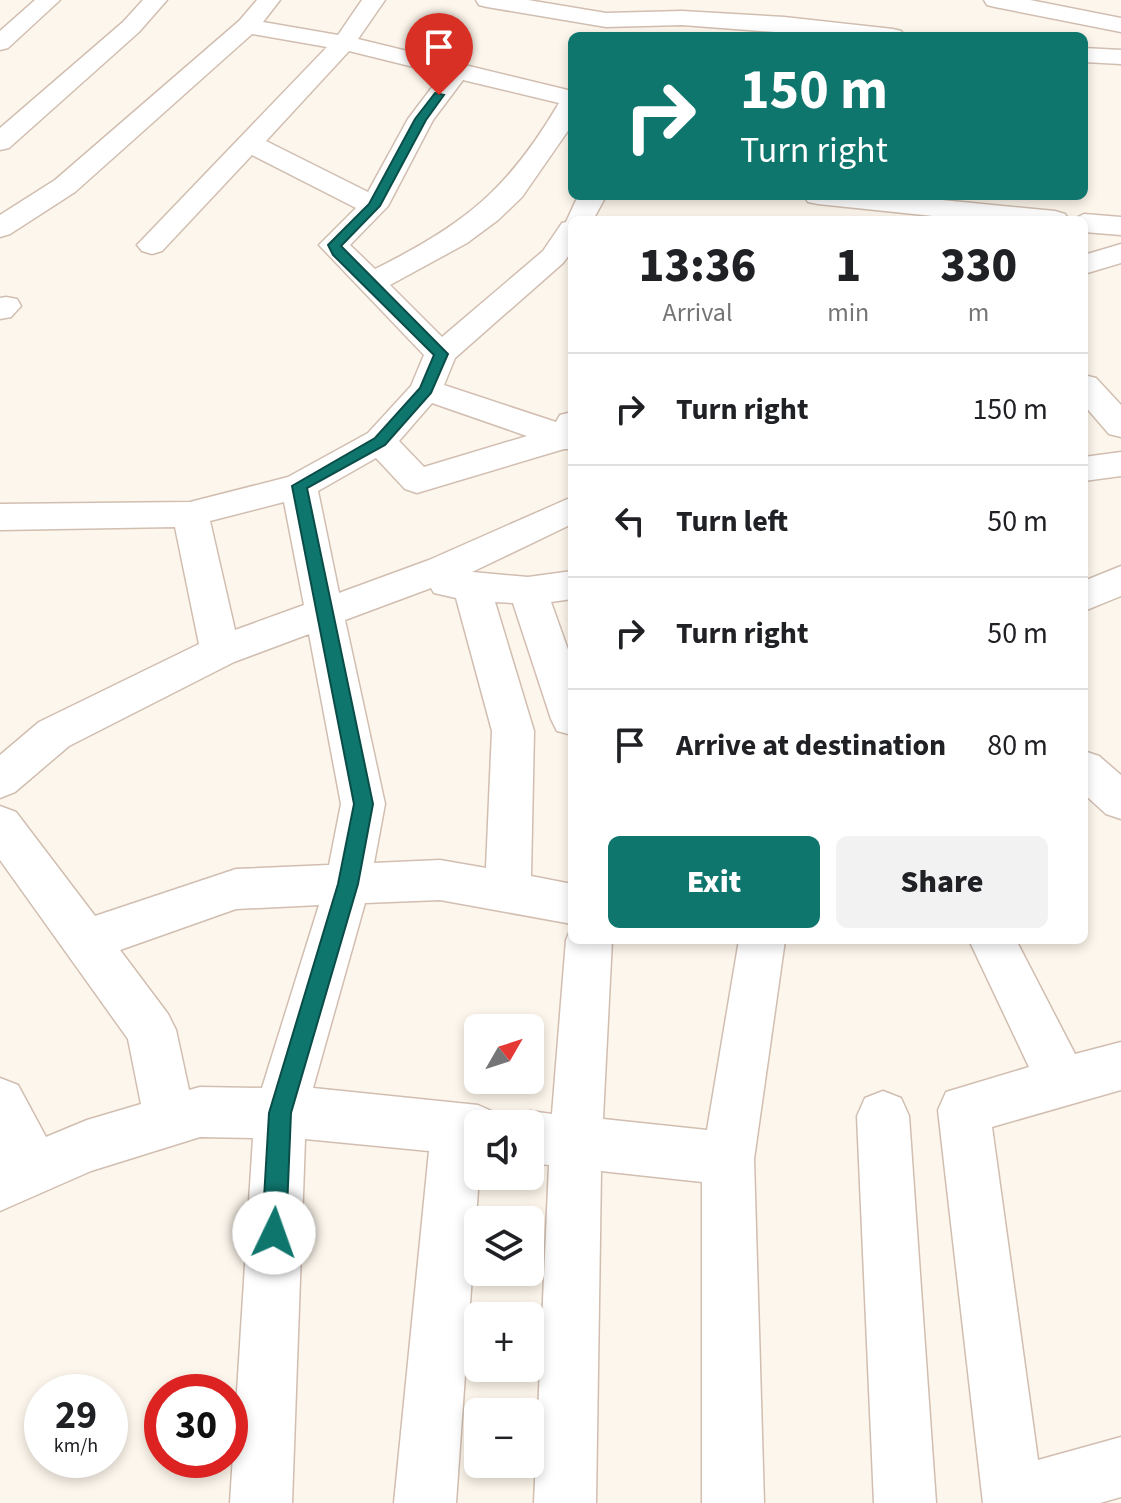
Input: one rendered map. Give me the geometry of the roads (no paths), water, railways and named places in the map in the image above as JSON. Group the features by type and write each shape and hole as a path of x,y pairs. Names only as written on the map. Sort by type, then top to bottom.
{"street":[{"path":"0,43 49,0"},
{"path":"0,142 131,27 156,0"},
{"path":"0,228 65,186 247,26 269,0"},
{"path":"152,245 344,43 374,0"},
{"path":"487,0 603,28 682,18 857,32"},
{"path":"995,0 1121,25"},
{"path":"247,26 344,43 568,100"},
{"path":"1088,55 1121,57"},
{"path":"441,354 334,245 374,206 421,119 456,72"},
{"path":"371,283 427,256 500,203 545,149 568,108"},
{"path":"249,143 374,206"},
{"path":"836,200 862,206 1000,216"},
{"path":"1088,223 1121,226"},
{"path":"0,517 190,514 299,486 380,441 426,390 441,354 563,259"},
{"path":"1088,389 1121,426"},
{"path":"426,390 568,434"},
{"path":"380,441 417,481 568,434"},
{"path":"1088,468 1121,464"},
{"path":"261,1503 280,1113 348,884 363,804 299,486"},
{"path":"0,780 54,734 220,651 414,580 568,511"},
{"path":"190,514 220,651"},
{"path":"414,580 528,591 568,586"},
{"path":"472,586 513,731 508,892"},
{"path":"528,591 568,707"},
{"path":"1088,772 1121,801"},
{"path":"0,825 151,1030 170,1121"},
{"path":"84,941 236,889 440,880 568,903"},
{"path":"565,1503 553,1139 588,944"},
{"path":"733,1503 728,1159 761,944"},
{"path":"994,944 1063,1083"},
{"path":"1121,1066 964,1110 1014,1500 1121,1467"},
{"path":"0,1103 17,1176 87,1146 200,1112 331,1114 464,1130"},
{"path":"883,1116 905,1503"},
{"path":"553,1139 728,1159"},
{"path":"425,1503 464,1165"}]}
